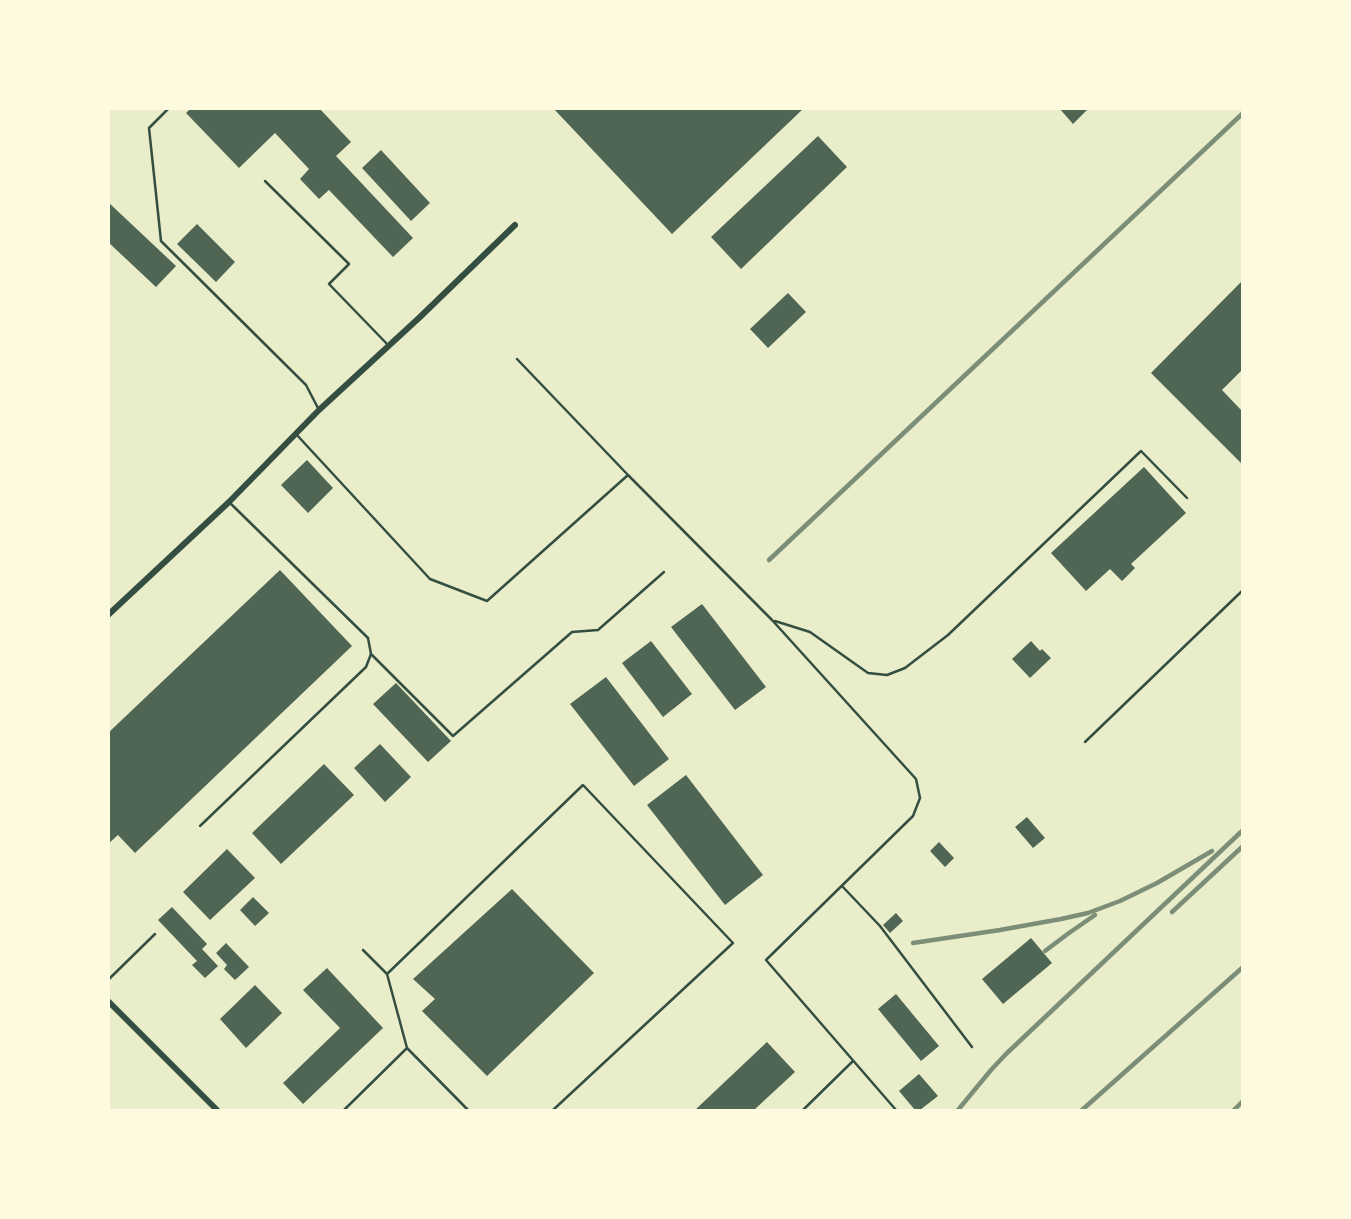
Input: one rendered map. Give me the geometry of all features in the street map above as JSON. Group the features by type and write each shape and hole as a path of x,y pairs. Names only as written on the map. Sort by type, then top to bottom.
{"street":[{"path":"108,615 229,502 296,433 515,225"},
{"path":"108,1001 217,1111"}],"lane":[{"path":"169,108 149,128 161,242 306,385 320,410"},
{"path":"265,181 349,264 329,284 389,346"},
{"path":"517,359 772,620 916,779 920,798 913,816 766,960 896,1111"},
{"path":"296,433 430,579 487,601 628,475"},
{"path":"772,620 810,632 869,673 887,676 905,668 948,635 1141,451 1187,498"},
{"path":"200,827 366,667 371,654 368,638 229,502"},
{"path":"371,654 453,737 572,632 598,630 664,572"},
{"path":"1085,742 1242,591"},
{"path":"387,974 583,785 733,943 553,1111"},
{"path":"842,886 880,926 972,1046"},
{"path":"108,980 155,934"},
{"path":"363,950 387,974 407,1048 468,1111"},
{"path":"344,1111 407,1048"},
{"path":"803,1111 853,1061"}],"building":[{"path":"191,108 319,108 351,142 336,156 413,238 393,257 329,190 319,199 300,179 309,169 275,133 239,168 186,113"},
{"path":"553,108 804,108 672,234"},
{"path":"1059,108 1089,108 1073,124"},
{"path":"818,136 847,167 741,269 711,237"},
{"path":"381,150 430,203 411,221 362,168"},
{"path":"108,202 176,266 156,287 108,242"},
{"path":"197,224 235,262 216,282 177,244"},
{"path":"1242,281 1242,370 1222,390 1242,411 1242,464 1151,373"},
{"path":"788,293 806,312 768,348 750,329"},
{"path":"307,460 333,488 308,513 281,485"},
{"path":"1144,467 1186,513 1131,564 1135,568 1122,581 1110,569 1086,591 1051,553"},
{"path":"280,570 352,646 135,853 118,835 108,844 108,733"},
{"path":"702,604 766,687 735,710 671,627"},
{"path":"651,641 692,694 663,717 622,663"},
{"path":"1031,641 1051,658 1030,678 1012,659"},
{"path":"606,677 669,759 634,786 570,704"},
{"path":"396,683 451,741 428,762 373,704"},
{"path":"380,744 411,777 385,802 354,768"},
{"path":"324,764 354,795 281,864 252,833"},
{"path":"686,775 763,875 725,905 647,805"},
{"path":"1027,817 1045,838 1033,848 1015,827"},
{"path":"939,842 954,858 945,867 930,851"},
{"path":"227,849 255,878 210,920 183,892"},
{"path":"512,889 594,973 487,1076 422,1011 435,999 413,979"},
{"path":"253,897 269,913 255,926 240,910"},
{"path":"172,907 207,944 202,949 218,966 205,978 192,965 197,961 158,920"},
{"path":"896,913 903,921 890,933 883,925"},
{"path":"1031,938 1052,963 1003,1004 982,979"},
{"path":"226,943 249,967 235,980 224,969 227,965 216,953"},
{"path":"327,968 383,1028 303,1104 283,1083 340,1028 303,990"},
{"path":"255,985 282,1013 246,1048 220,1019"},
{"path":"896,994 939,1046 921,1061 878,1009"},
{"path":"767,1042 795,1072 754,1110 695,1110"},
{"path":"919,1074 938,1096 920,1110 915,1110 899,1091"}],"railway":[{"path":"769,560 1242,114"},
{"path":"958,1110 1006,1054 1242,831"},
{"path":"1172,912 1242,847"},
{"path":"913,943 1088,913 1157,883 1212,851"},
{"path":"1045,951 1095,915"},
{"path":"1082,1110 1242,968"},
{"path":"1234,1110 1242,1102"}]}
